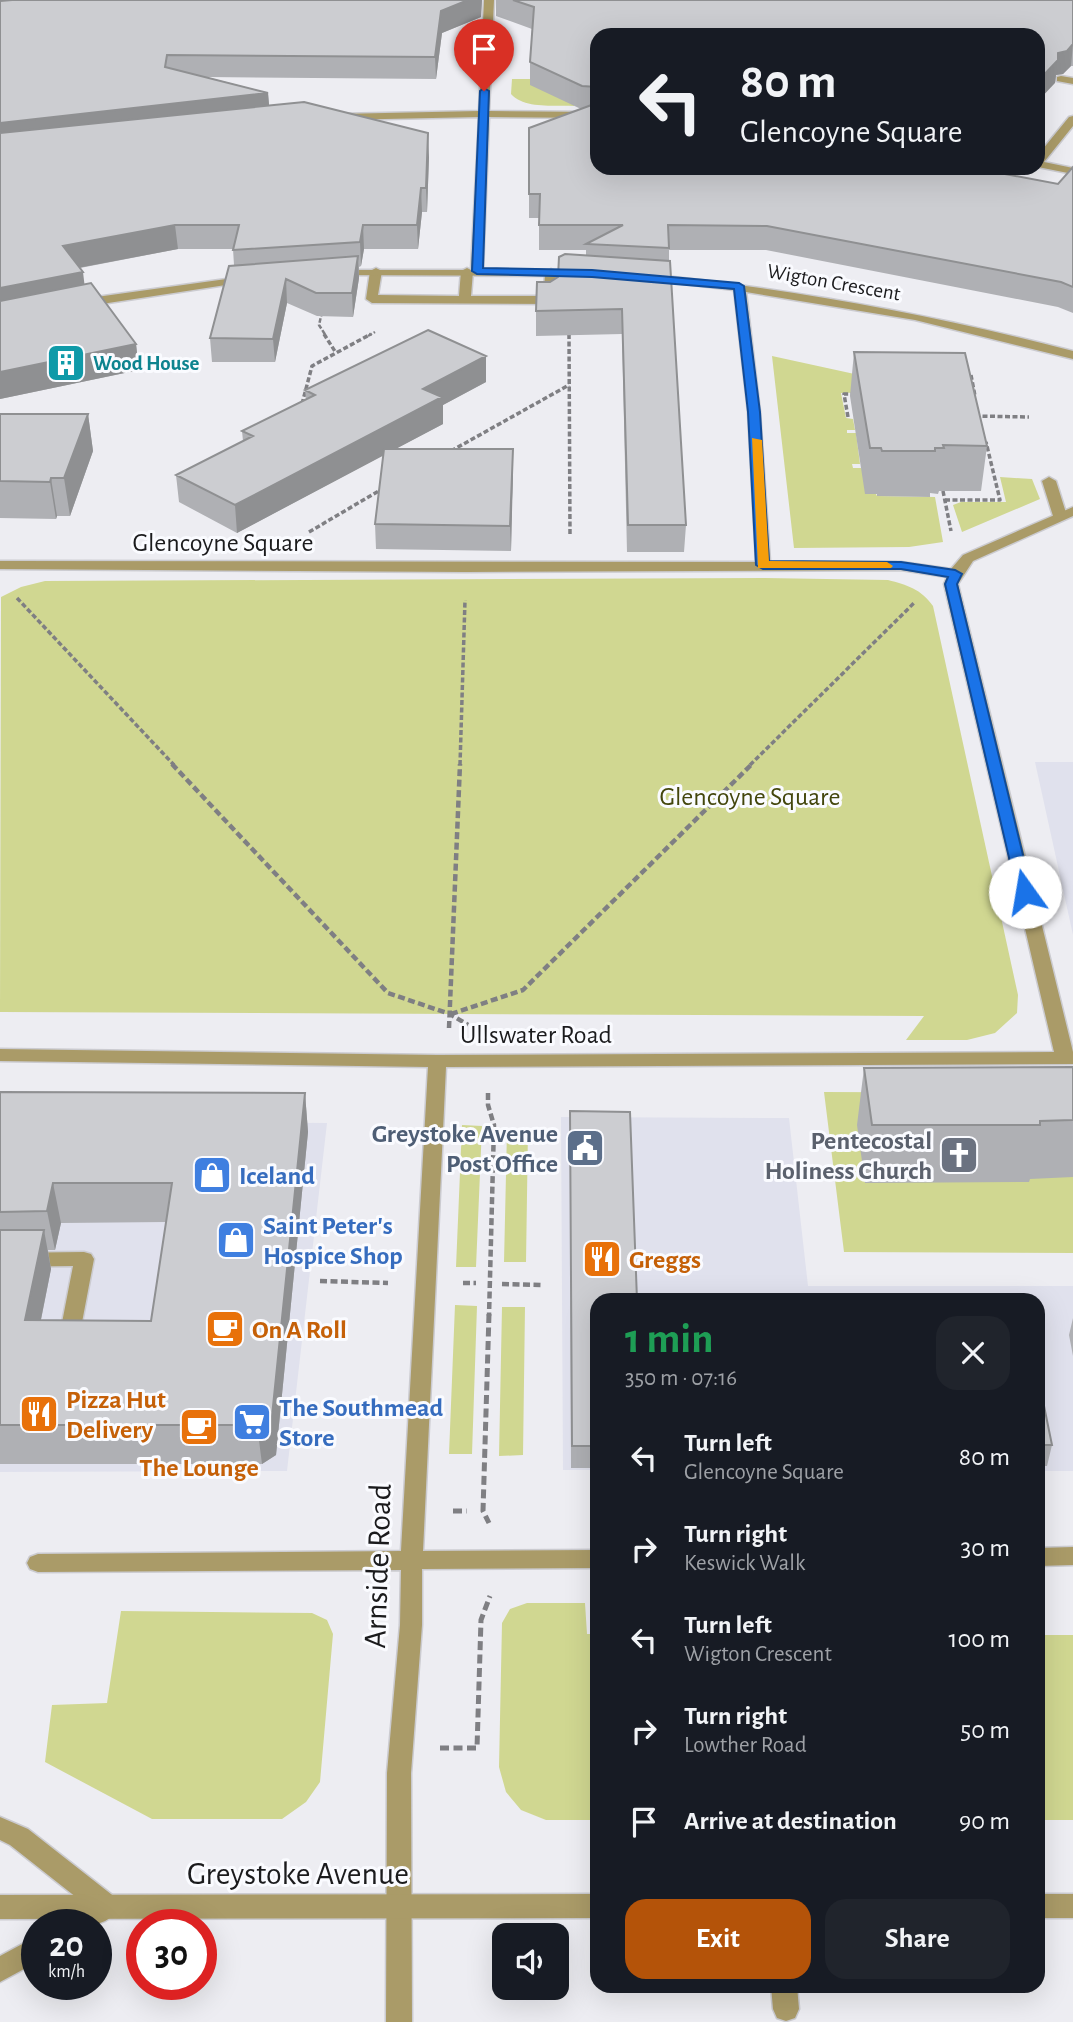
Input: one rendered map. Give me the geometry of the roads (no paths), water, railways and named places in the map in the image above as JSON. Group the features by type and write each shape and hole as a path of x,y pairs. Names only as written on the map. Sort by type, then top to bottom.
{"street":[{"path":"465,299 472,271 489,0"},
{"path":"1061,79 1073,81"},
{"path":"323,118 483,113 590,116"},
{"path":"1045,154 1073,119"},
{"path":"1045,165 1073,171"},
{"path":"376,271 372,299 550,300 551,272"},
{"path":"323,273 472,271 596,274"},
{"name":"Wigton Crescent","path":"638,276 739,286 837,300 935,320 1073,355"},
{"path":"75,304 142,292 267,277"},
{"path":"739,286 754,412 763,565"},
{"path":"1049,481 1066,514 968,558 955,574 951,584 1068,1058"},
{"name":"Glencoyne Square","path":"0,565 466,568 901,566 955,574"},
{"name":"Ullswater Road","path":"0,1055 437,1061 1068,1058"},
{"name":"Arnside Road","path":"399,2022 399,1773 411,1625 412,1492 437,1061"},
{"path":"0,1260 84,1259 70,1333"},
{"path":"1045,1557 1073,1556"},
{"path":"38,1563 590,1559"},
{"path":"0,1828 19,1837 107,1906 102,1909"},
{"name":"Greystoke Avenue","path":"0,1907 590,1906"},
{"path":"1045,1906 1073,1906"},
{"path":"0,1970 21,1958"}],"place":[{"name":"Wood House","path":"66,363"},
{"name":"Greystoke Avenue Post Office","path":"585,1148"},
{"name":"Pentecostal Holiness Church","path":"959,1155"},
{"name":"Iceland","path":"212,1175"},
{"name":"Saint Peter's Hospice Shop","path":"236,1240"},
{"name":"Greggs","path":"602,1259"},
{"name":"On A Roll","path":"225,1329"},
{"name":"Pizza Hut Delivery","path":"39,1414"},
{"name":"The Southmead Store","path":"252,1422"},
{"name":"The Lounge","path":"199,1427"}]}
